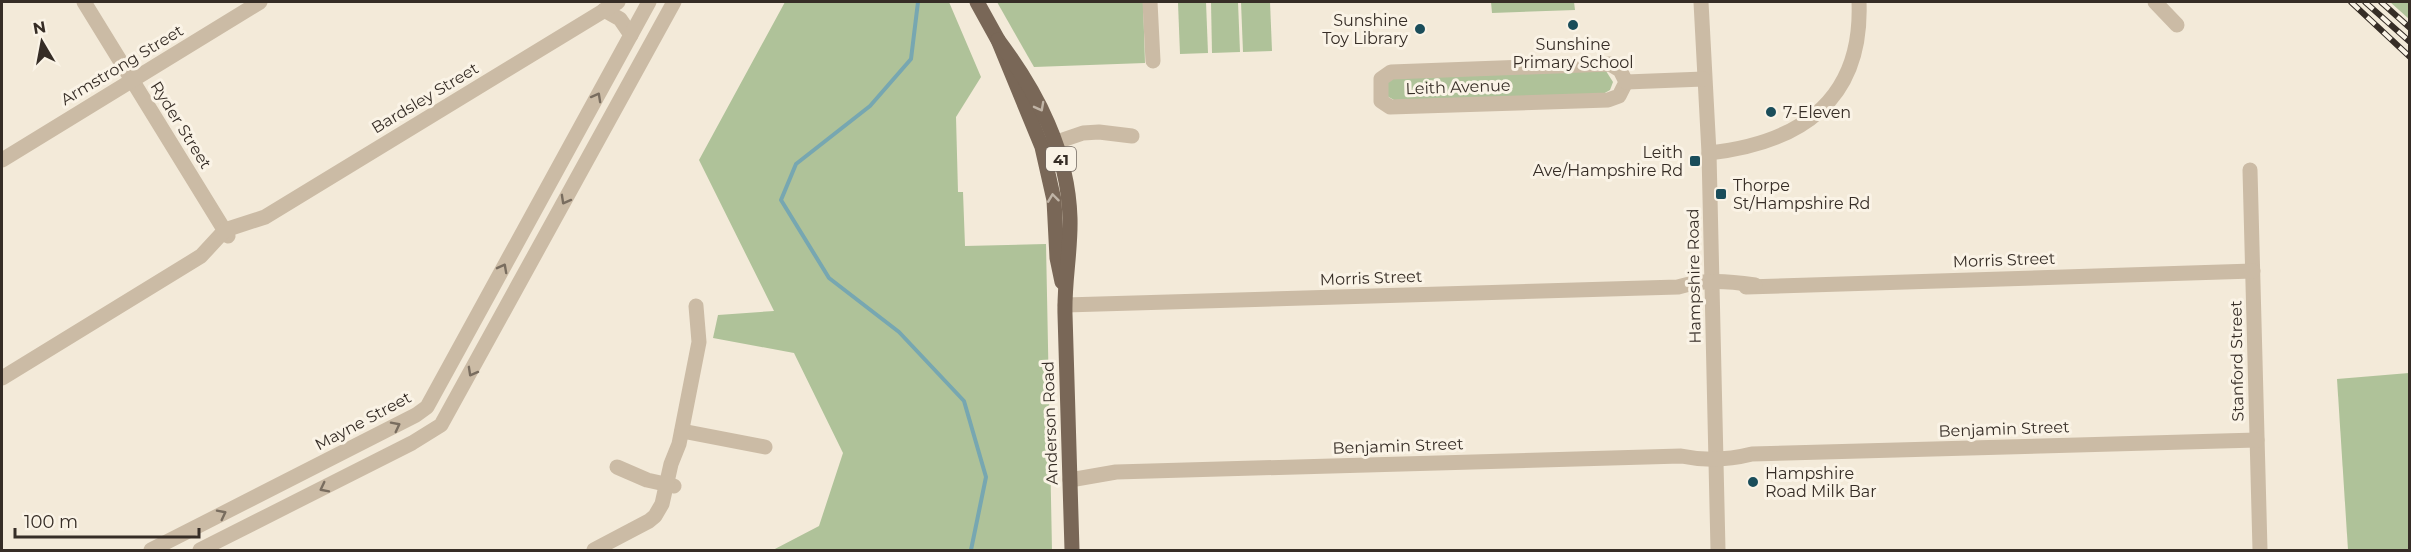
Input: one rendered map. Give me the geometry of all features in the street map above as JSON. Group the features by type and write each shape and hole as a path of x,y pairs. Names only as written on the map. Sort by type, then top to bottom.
{"main road":[{"name":"Anderson Road","path":"977,2 1049,144 1068,192 1070,257 1064,299 1072,550"}],"street":[{"name":"Ryder Street","path":"84,2 227,233"},
{"name":"Armstrong Street","path":"2,160 261,2"},
{"name":"Bardsley Street","path":"2,378 201,256 217,249 227,233 246,231 265,217 618,2"},
{"name":"Mayne Street","path":"151,550 416,416 427,406 649,2"},
{"path":"200,550 441,425 671,2"},
{"path":"1150,2 1153,61"},
{"name":"Hampshire Road","path":"1701,2 1709,153 1718,550"},
{"path":"1709,153 1749,147 1770,141 1793,130 1821,110 1839,87 1854,54 1860,24 1859,2"},
{"path":"2155,2 2177,25"},
{"path":"604,10 620,19 631,35"},
{"name":"Leith Avenue","path":"1611,64 1620,70 1626,82 1619,96 1608,100 1390,107 1381,101 1381,79 1391,72 1611,64"},
{"path":"1626,82 1704,79"},
{"path":"1049,144 1074,135 1092,132 1132,136"},
{"path":"567,150 585,163"},
{"name":"Stanford Street","path":"2250,170 2260,550"},
{"name":"Morris Street","path":"1064,299 1678,287 1695,292 1712,286 2253,271"},
{"path":"594,550 655,516 671,486 678,465 680,438 699,342 696,306"},
{"path":"680,438 765,447"},
{"name":"Benjamin Street","path":"1069,474 1681,456 1698,460 1733,450 1752,454 2257,440"},
{"path":"617,467 647,480 671,486"},
{"path":"608,550 649,530 661,520 671,504 671,486"}],"green space":[{"path":"785,2 949,2 981,77 956,117 958,192 963,192 965,246 1046,244 1052,550 773,550 819,526 843,453 794,353 713,338 718,315 774,311 699,160"},
{"path":"997,2 1143,2 1145,63 1034,67"},
{"path":"1206,2 1208,53 1180,54 1178,3"},
{"path":"1211,2 1238,2 1240,52 1212,53"},
{"path":"1241,2 1270,2 1272,51 1243,52"},
{"path":"1491,2 1574,2 1575,10 1492,13"},
{"path":"2390,2 2409,2 2409,19"},
{"path":"1606,71 1613,82 1610,90 1603,94 1394,100 1387,96 1384,84 1389,78"},
{"path":"2409,373 2409,550 2348,550 2337,379"}],"waterway":[{"path":"918,2 911,59 870,106 796,164 781,200 829,278 899,332 964,401 986,477 971,550"}],"railway":[{"path":"2351,2 2410,57"},
{"path":"2365,2 2410,42"},
{"path":"2381,2 2410,28"}],"place":[{"name":"Sunshine Primary School","path":"1573,25"},
{"name":"Sunshine Toy Library","path":"1420,29"},
{"name":"7-Eleven","path":"1771,112"},
{"name":"Leith Ave/Hampshire Rd","path":"1695,161"},
{"name":"Thorpe St/Hampshire Rd","path":"1721,194"},
{"name":"Hampshire Road Milk Bar","path":"1753,482"}]}
